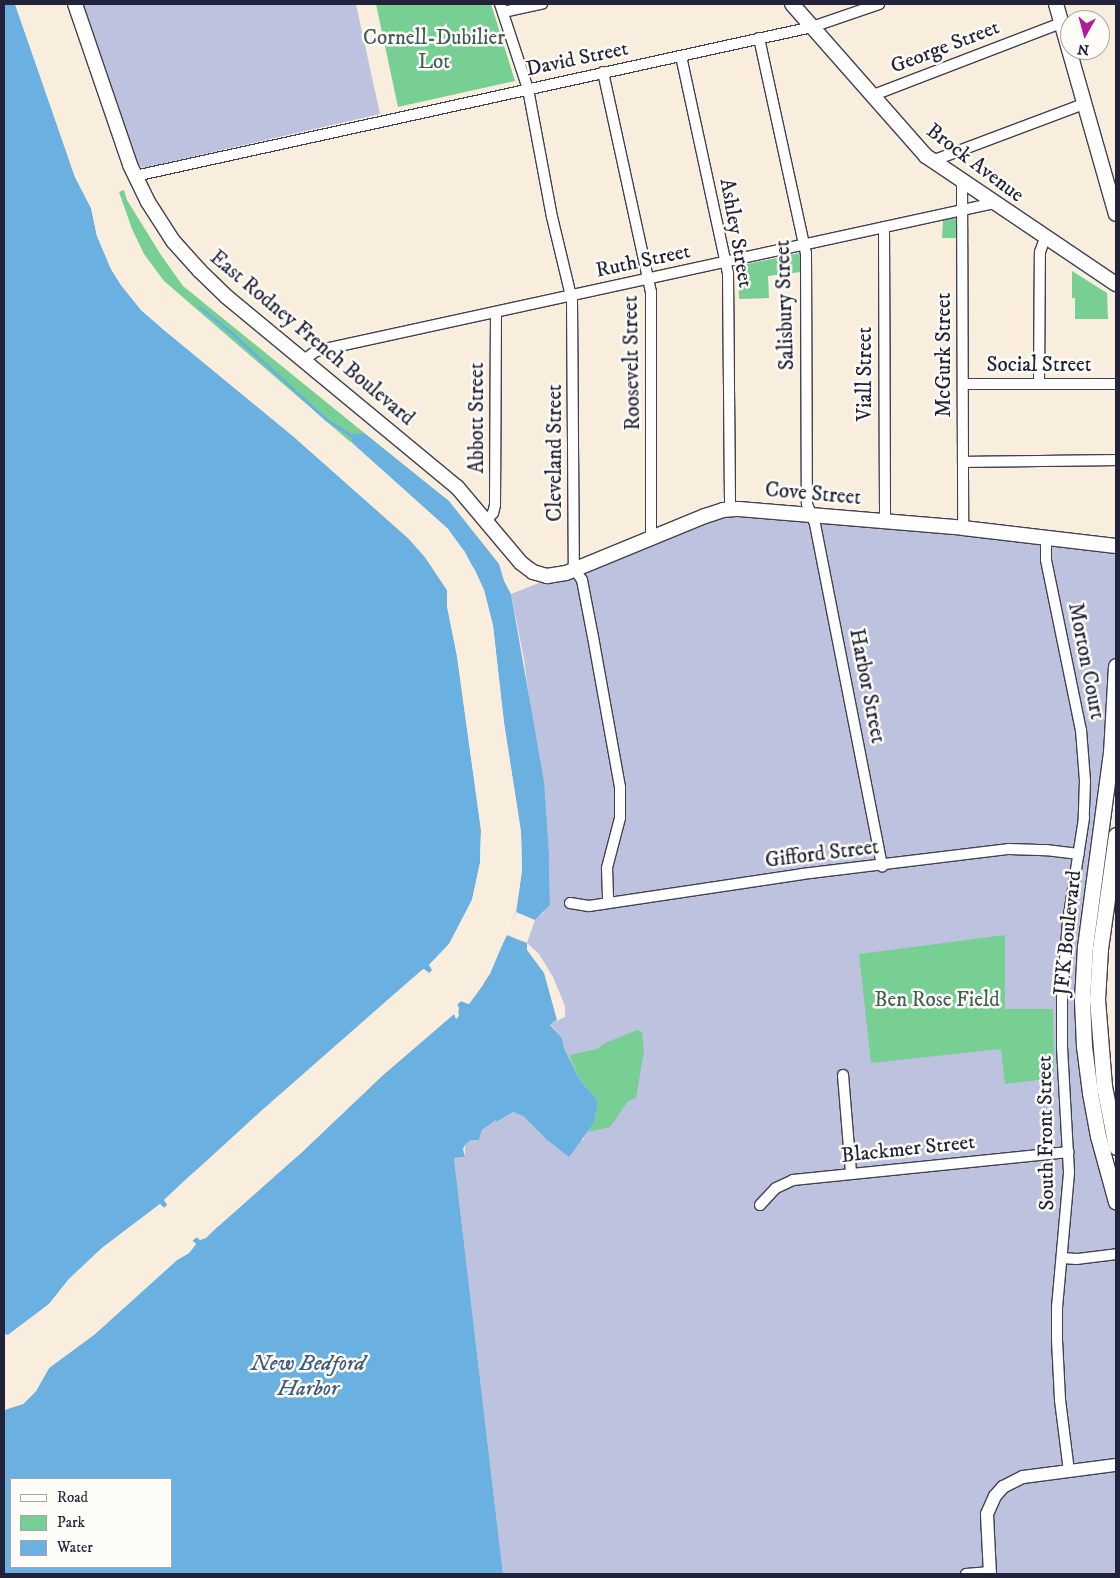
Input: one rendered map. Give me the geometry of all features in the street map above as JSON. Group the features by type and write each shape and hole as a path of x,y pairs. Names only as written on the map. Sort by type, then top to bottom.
{"main road":[{"name":"East Rodney French Boulevard","path":"75,4 135,176 166,231 191,261 227,297 452,483 521,563"},
{"name":"Brock Avenue","path":"792,4 918,150 1045,238 1116,284"},
{"path":"1056,4 1060,19"},
{"path":"1072,60 1116,214"},
{"name":"Cove Street","path":"521,563 533,572 547,576 575,570 705,516 730,510 885,520 1046,536 1116,546"},
{"name":"JFK Boulevard","path":"1116,666 1111,752 1084,965 1083,1030 1095,1123 1116,1202"},
{"name":"JFK Boulevard","path":"1116,836 1114,869 1100,949 1098,1012 1104,1086 1116,1147"}],"street":[{"path":"502,8 542,4"},
{"name":"David Street","path":"135,176 812,27 879,4"},
{"name":"Cleveland Street","path":"502,8 528,89 552,217 572,296 575,570 582,580 620,787 620,818 607,868 608,903"},
{"name":"George Street","path":"871,96 1060,23"},
{"name":"Salisbury Street","path":"759,38 804,244 807,266 807,504 811,514"},
{"name":"Ashley Street","path":"681,56 728,278 730,510"},
{"name":"Roosevelt Street","path":"603,72 651,296 652,538"},
{"path":"932,161 1084,104"},
{"name":"McGurk Street","path":"962,181 963,528"},
{"name":"Ruth Street","path":"304,360 316,351 994,203"},
{"name":"Viall Street","path":"884,227 885,520"},
{"path":"1039,384 1040,252 1045,238"},
{"name":"Abbott Street","path":"486,521 493,513 495,505 496,312"},
{"name":"Social Street","path":"963,384 1116,384"},
{"path":"963,462 1116,460"},
{"name":"Harbor Street","path":"811,514 815,524 830,598 882,866"},
{"name":"Morton Court","path":"1046,536 1046,560 1075,700 1084,756 1085,800 1079,854"},
{"name":"Gifford Street","path":"570,903 588,906 802,874 882,866 1009,849 1046,850 1079,854"},
{"name":"South Front Street","path":"1069,1471 1060,1400 1057,1340 1057,1307 1068,1200 1069,1152 1062,1047 1062,997 1068,921 1079,854"},
{"path":"1096,867 1114,869"},
{"path":"843,1075 852,1173"},
{"name":"Blackmer Street","path":"760,1205 776,1188 793,1180 1069,1152"},
{"path":"1062,1258 1077,1259 1116,1254"},
{"path":"966,1574 990,1573 987,1514 995,1496 1003,1487 1023,1477 1116,1465"}],"shaded area":[{"path":"81,4 356,4 380,114 143,168 133,160"},
{"path":"718,512 1116,546 1116,666 1082,1016 1116,1202 1116,1574 503,1574 454,1158 465,1157 465,1145 471,1140 479,1140 482,1130 496,1120 498,1122 513,1112 523,1116 546,1139 583,1140 595,1115 598,1101 580,1080 564,1048 562,1038 550,1024 527,943 535,920 544,912 550,899 549,854 524,659 511,594"}],"green space":[{"name":"Cornell-Dubilier Lot","path":"376,4 491,4 515,81 398,107"},
{"path":"124,190 127,200 161,255 183,286 421,479 384,471 164,281 144,254 132,229 119,192"},
{"path":"956,218 957,238 942,238 943,220"},
{"path":"800,253 801,272 768,276 769,298 739,299 738,266"},
{"path":"1072,271 1107,293 1108,319 1075,319 1075,298 1072,298"},
{"name":"Ben Rose Field","path":"1005,935 1005,1009 1053,1009 1054,1078 1005,1084 1001,1049 871,1063 859,954"},
{"path":"637,1030 642,1032 644,1051 636,1098 628,1101 610,1127 588,1132 594,1123 598,1101 580,1080 569,1055 597,1049 603,1044"}],"water":[{"path":"4,4 15,4 75,177 91,208 97,236 111,269 121,285 141,310 294,437 408,538 425,557 447,590 447,606 457,656 481,830 480,863 472,900 449,944 429,965 433,970 429,974 423,969 261,1111 164,1200 168,1205 164,1208 160,1204 102,1248 69,1279 49,1304 9,1335 4,1334"},
{"name":"New Bedford Harbor","path":"364,433 449,501 499,564 504,581 511,594 544,782 549,854 550,905 535,920 527,943 527,949 537,955 563,1016 550,1025 562,1038 564,1048 580,1080 598,1101 594,1123 569,1157 546,1139 523,1116 513,1112 497,1122 496,1120 482,1130 479,1140 471,1140 465,1145 463,1149 465,1157 454,1158 503,1574 4,1574 4,1410 23,1404 36,1391 49,1368 95,1334 177,1260 189,1253 196,1244 192,1241 197,1237 200,1240 221,1224 301,1153 383,1075 454,1014 456,1019 459,1016 457,1005 461,1001 469,1004 490,974 516,912 522,870 521,832 504,723 493,626 484,590 475,570 448,529 353,444 351,435"}],"pier":[{"path":"15,4 18,4 77,176 93,207 99,235 106,254 123,283 143,308 295,435 410,536 427,556 449,588 483,830 482,863 474,901 451,945 432,965 434,972 429,976 424,972 402,990 186,1182 168,1200 169,1207 164,1211 160,1207 104,1250 71,1281 51,1306 8,1337 5,1337 49,1304 69,1279 102,1248 160,1204 164,1208 167,1205 164,1200 184,1181 424,969 429,973 432,970 429,965 449,944 472,900 480,863 481,830 457,656 447,606 447,590 425,557 408,538 294,437 141,310 121,285 111,269 97,236 91,208 75,177"},
{"path":"350,441 448,529 465,552 484,590 493,626 504,723 521,832 522,870 516,912 535,920 527,943 507,935 483,985 469,1004 461,1001 457,1004 459,1008 457,1019 454,1014 383,1075 301,1153 243,1202 206,1238 200,1240 197,1237 192,1240 196,1244 189,1253 177,1260 95,1334 49,1368 36,1391 23,1404 4,1410 4,1407 22,1402 34,1389 47,1366 93,1332 176,1258 188,1251 192,1244 190,1241 197,1234 204,1236 241,1200 300,1151 381,1073 452,1012 457,1013 454,1003 460,998 468,1001 481,983 516,913 513,913 521,859 519,832 501,723 490,627 482,590 463,553 446,530 354,450"},
{"path":"527,943 539,954 553,977 565,1006 565,1017 550,1024 557,1020 544,973 527,950"}],"waterway":[{"path":"200,307 233,334 326,419 351,435"}]}
